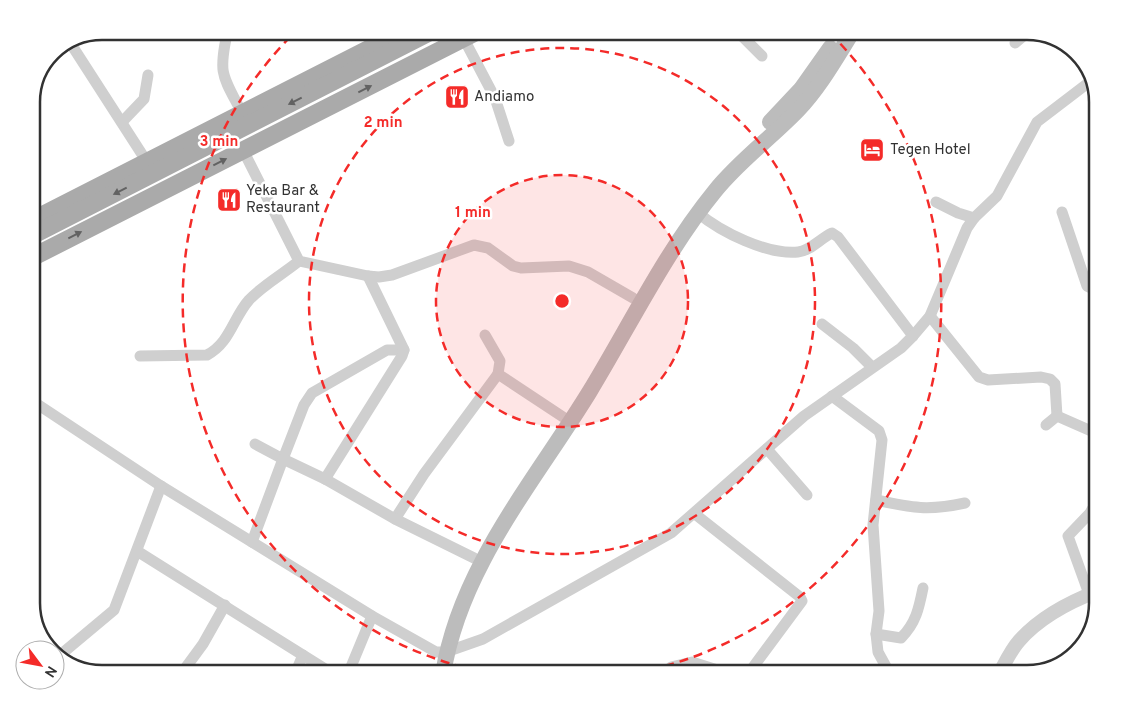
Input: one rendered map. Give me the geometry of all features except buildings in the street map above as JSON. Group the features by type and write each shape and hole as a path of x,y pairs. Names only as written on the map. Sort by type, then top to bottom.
{"main road":[{"path":"40,231 242,113 385,40"},
{"path":"40,217 148,169 413,40"},
{"path":"40,253 461,40"},
{"path":"442,665 441,652 454,598 474,558 563,417 640,305 698,213 731,173 798,111 836,40"},
{"path":"436,665 468,589 494,541 598,368 633,298 674,229 699,194 721,168 814,81 846,40"},
{"path":"148,169 159,192"}],"street":[{"path":"226,40 222,58 222,74 242,113"},
{"path":"473,40 509,141"},
{"path":"746,40 762,56"},
{"path":"1015,43 1019,40"},
{"path":"73,47 122,122 148,169"},
{"path":"122,122 144,99 148,75"},
{"path":"40,406 161,486 372,616 441,652 483,639 654,544 694,514 804,416 901,348 930,316 967,228 974,218 997,196 1037,122 1087,84"},
{"path":"243,150 299,261"},
{"path":"936,202 958,214 974,218"},
{"path":"1062,212 1086,286 1089,288"},
{"path":"698,213 715,227 778,251 798,252 832,233 838,237 913,336"},
{"path":"299,261 378,277 392,275 474,245 488,248 514,266 521,268 569,266 588,272 633,298"},
{"path":"140,356 207,355 217,350 224,343 249,300 299,261"},
{"path":"368,276 404,350"},
{"path":"930,316 979,377 988,380 1041,377 1050,379 1055,384 1057,416"},
{"path":"822,324 853,348 872,367"},
{"path":"395,519 424,474 498,374 500,361 485,335"},
{"path":"252,542 304,405 312,393 387,350 404,350"},
{"path":"325,479 404,350"},
{"path":"498,374 563,417"},
{"path":"832,396 879,430 882,440 873,525 879,611 876,634 878,652 885,665"},
{"path":"1046,424 1057,416"},
{"path":"1057,416 1089,430"},
{"path":"255,444 325,479 395,519 474,558"},
{"path":"767,448 807,495"},
{"path":"65,651 114,610 161,486"},
{"path":"876,500 918,509 936,509 965,503"},
{"path":"694,514 802,601 755,665"},
{"path":"1089,514 1068,536 1089,584"},
{"path":"137,551 319,665"},
{"path":"876,634 901,638 911,628 915,620 923,588"},
{"path":"1004,665 1018,642 1031,629 1064,605 1089,595"},
{"path":"188,665 203,644 225,605"},
{"path":"352,665 372,616"},
{"path":"299,665 303,655"},
{"path":"679,665 692,662 702,665"}],"place":[{"name":"Andiamo","path":"457,97"},
{"name":"Tegen Hotel","path":"872,150"},
{"name":"Yeka Bar & Restaurant","path":"229,200"}]}
